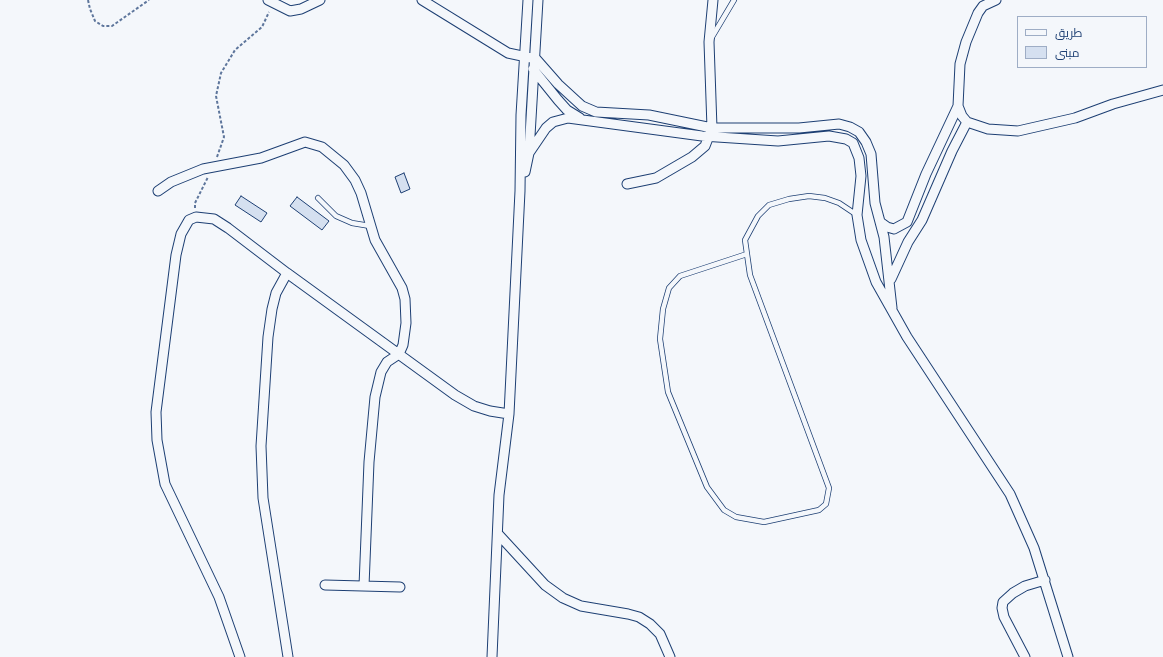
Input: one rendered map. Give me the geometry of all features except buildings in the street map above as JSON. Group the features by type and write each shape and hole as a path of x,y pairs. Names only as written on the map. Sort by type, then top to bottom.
{"street":[{"path":"270,1 290,11 301,10 320,0"},
{"path":"422,0 508,53 536,59 558,84 582,106 589,110 596,112 649,115 711,132 799,128 839,124 859,132 866,142 871,154 875,203 884,237 892,309"},
{"path":"492,657 499,535 499,495 509,414 520,191 520,134 528,0"},
{"path":"520,191 529,153 536,59 538,0"},
{"path":"880,222 887,227 894,229 907,222 926,174 958,106 960,64 966,42 978,13 983,6 996,0"},
{"path":"627,184 656,178 692,157 705,146 711,132 709,42 712,1"},
{"path":"525,56 534,70 558,100 567,110 582,120"},
{"path":"958,106 962,116 967,122 988,129 1018,131 1075,118 1113,104 1163,90"},
{"path":"529,153 538,137 553,122 568,118 632,128 711,132 778,141 829,136 846,139 853,143 859,158 861,176 857,215 861,240 876,282 923,362 1010,494 1034,548 1068,657"},
{"path":"890,281 908,242 922,220 952,151 967,122"},
{"path":"158,191 171,182 203,169 261,158 305,142 313,143 322,147 344,166 355,180 361,193 375,240 402,288 405,299 406,323 403,345 399,354 387,362 381,372 375,397 369,462 364,586"},
{"path":"240,657 219,597 165,484 157,440 156,412 176,255 184,228 189,220 196,217 214,219 455,395 474,406 490,411 509,414"},
{"path":"287,273 276,293 271,316 268,337 261,446 263,498 288,657"},
{"path":"499,535 545,585 563,598 581,606 639,617 650,624 660,634 670,657"},
{"path":"1026,657 1004,617 1002,608 1003,602 1012,593 1025,586 1045,580"},
{"path":"325,585 400,587"}],"lane":[{"path":"709,42 734,0"},
{"path":"747,254 680,276 669,288 663,309 660,339 668,392 707,487 724,510 736,517 764,522 819,510 826,504 829,488 750,275 747,254 745,240 758,216 769,205 789,199 809,196 825,198 839,204 857,215"},
{"path":"318,198 336,216 352,223 370,226"}],"path":[{"path":"88,0 95,21 103,26 112,26 149,0"},
{"path":"196,217 195,203 213,167 224,137 216,96 221,73 235,50 262,27 268,15 270,1"}]}
